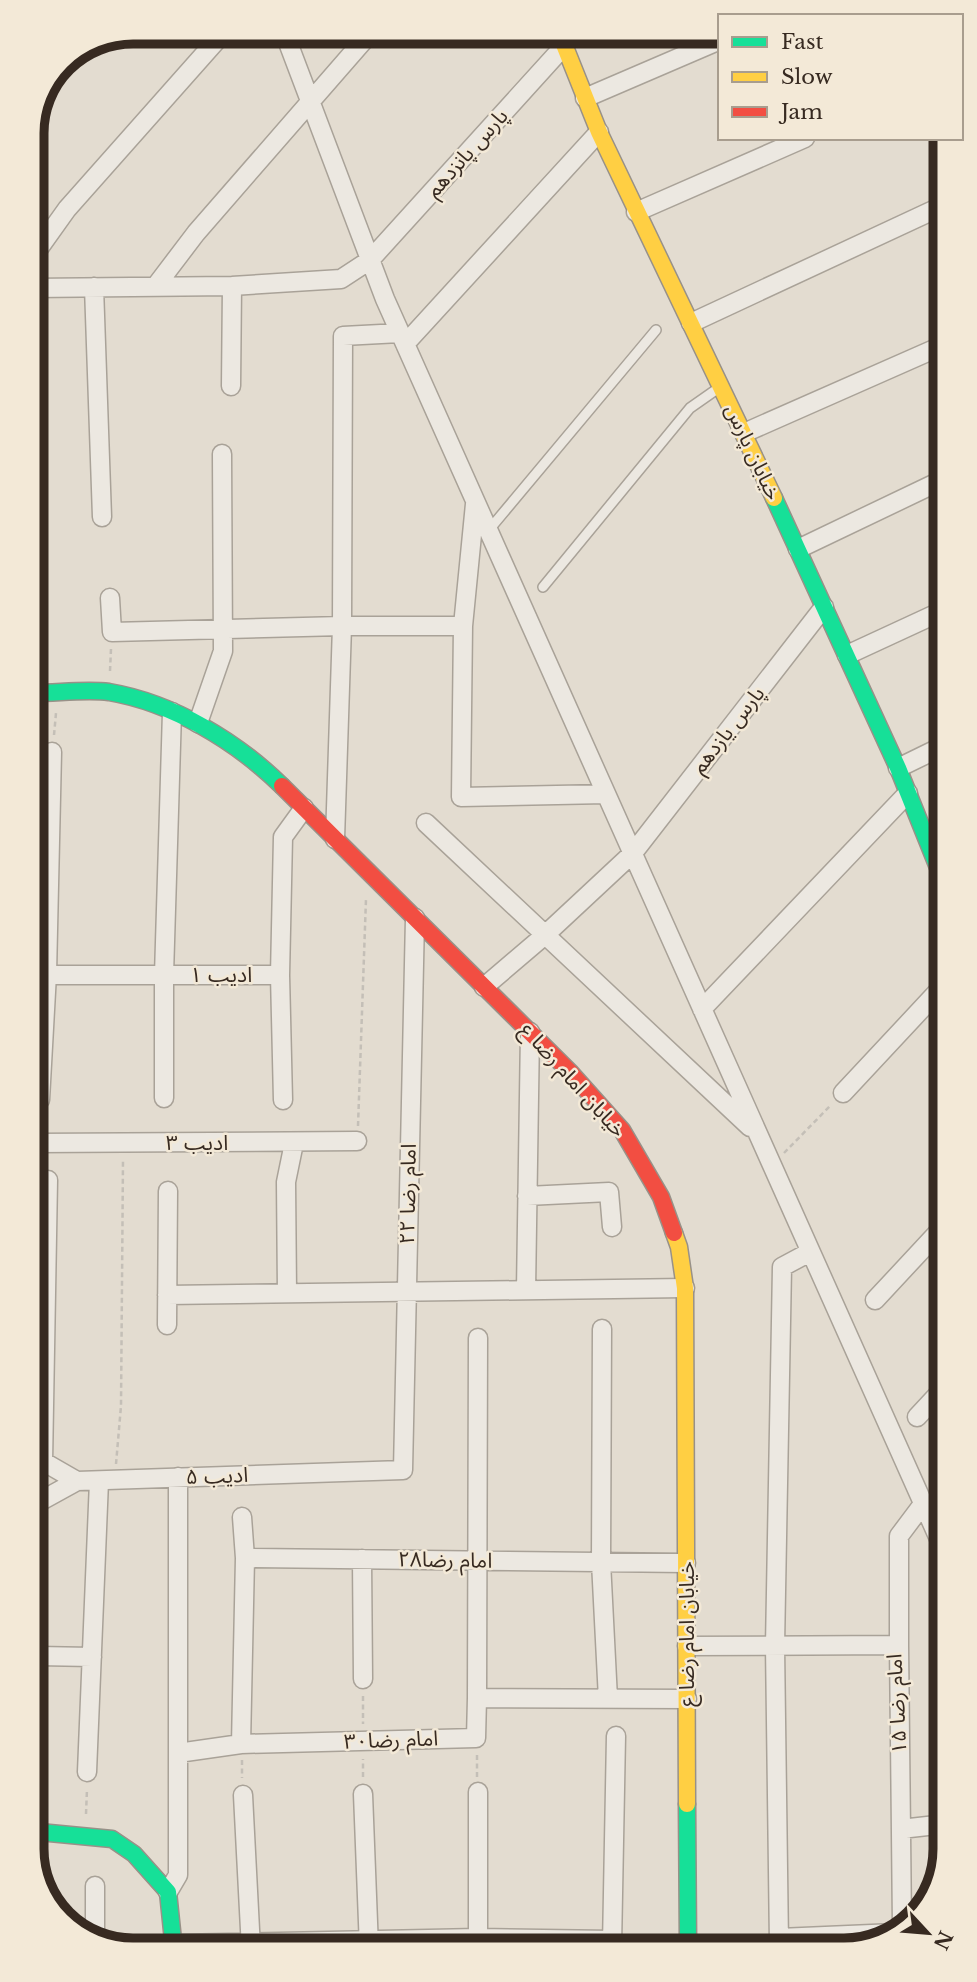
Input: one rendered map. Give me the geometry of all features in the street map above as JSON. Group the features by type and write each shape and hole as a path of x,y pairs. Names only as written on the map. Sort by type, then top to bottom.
{"main road":[{"name":"خیابان پارس","path":"563,44 636,212 744,433 847,655 898,768 933,855"},
{"name":"خیابان امام رضا ع","path":"44,693 108,692 172,712 198,723 267,774 571,1073 622,1130 661,1197 679,1247 685,1288 688,1938"},
{"path":"44,1832 112,1839 134,1854 168,1892 173,1938"}],"street":[{"path":"44,241 67,209 213,44"},
{"path":"288,44 402,338 933,1526"},
{"path":"155,287 196,233 361,44"},
{"name":"پارس‌ پانزدهم","path":"44,288 232,286 341,279 370,260 557,44"},
{"path":"585,98 711,44"},
{"path":"335,839 342,626 342,336 402,338 599,132"},
{"path":"636,212 800,140"},
{"path":"691,323 933,210"},
{"path":"231,386 232,286"},
{"path":"94,287 102,517"},
{"path":"744,433 933,350"},
{"path":"198,723 223,651 222,454"},
{"path":"798,549 933,484"},
{"path":"475,501 463,626 461,797 606,794"},
{"path":"110,598 112,632 222,628 463,626"},
{"name":"پارس‌‌ یازدهم","path":"484,987 545,935 632,853 824,607"},
{"path":"847,655 933,614"},
{"path":"164,1098 164,975 172,712"},
{"path":"898,768 933,751"},
{"path":"44,913 52,752"},
{"path":"702,1009 908,793"},
{"path":"281,975 283,837 304,808"},
{"path":"426,823 758,1134"},
{"name":"امام رضا ۲۲","path":"403,1470 415,918"},
{"name":"ادیب ۱","path":"44,974 281,975 283,1100"},
{"path":"843,1093 933,997"},
{"path":"526,1290 530,1032"},
{"name":"ادیب ۳","path":"44,1143 357,1141"},
{"path":"287,1293 286,1182 294,1143"},
{"path":"44,1320 48,1180"},
{"path":"167,1325 168,1191"},
{"path":"527,1196 609,1192 612,1227"},
{"path":"876,1300 933,1238"},
{"path":"779,1938 775,1646 782,1267 810,1252"},
{"path":"167,1295 685,1288"},
{"path":"602,1329 601,1562 608,1699"},
{"path":"476,1738 478,1338"},
{"path":"917,1417 933,1399"},
{"name":"ادیب ۵","path":"44,1462 77,1481 403,1470"},
{"path":"168,1892 178,1875 178,1477"},
{"path":"44,1499 77,1481"},
{"path":"87,1772 99,1481"},
{"path":"899,1645 899,1536 923,1504"},
{"path":"241,1744 245,1558 242,1517"},
{"name":"امام رضا۲۸","path":"245,1558 686,1563"},
{"path":"362,1559 363,1679"},
{"name":"۱۵ امام رضا","path":"687,1646 899,1645 902,1898"},
{"path":"44,1656 92,1657"},
{"path":"477,1698 687,1699"},
{"path":"612,1938 616,1736"},
{"name":"امام رضا۳۰","path":"178,1753 241,1744 476,1738"},
{"path":"478,1792 478,1938"},
{"path":"363,1794 369,1938"},
{"path":"243,1795 251,1938"},
{"path":"901,1829 933,1825"},
{"path":"95,1885 95,1930"},
{"path":"822,1938 868,1935"}],"lane":[{"path":"488,531 656,330"},
{"path":"543,587 690,408 721,386"}],"path":[{"path":"108,692 112,632"},
{"path":"52,752 58,693"},
{"path":"357,1141 366,898"},
{"path":"772,1166 843,1093"},
{"path":"99,1481 116,1467 121,1406 123,1143"},
{"path":"476,1738 478,1792"},
{"path":"241,1744 243,1795"},
{"path":"85,1835 87,1772"}],"traffic: fast":[{"path":"774,498 898,768 933,855"},
{"path":"44,693 109,692 157,705 224,739 282,786"},
{"path":"687,1804 688,1938"},
{"path":"44,1832 112,1839 134,1854 168,1892 173,1938"}],"traffic: slow":[{"path":"564,44 599,132 774,498"},
{"path":"674,1233 679,1247 685,1288 687,1804"}],"traffic: jam":[{"path":"282,786 571,1073 622,1130 661,1197 674,1233"}]}
